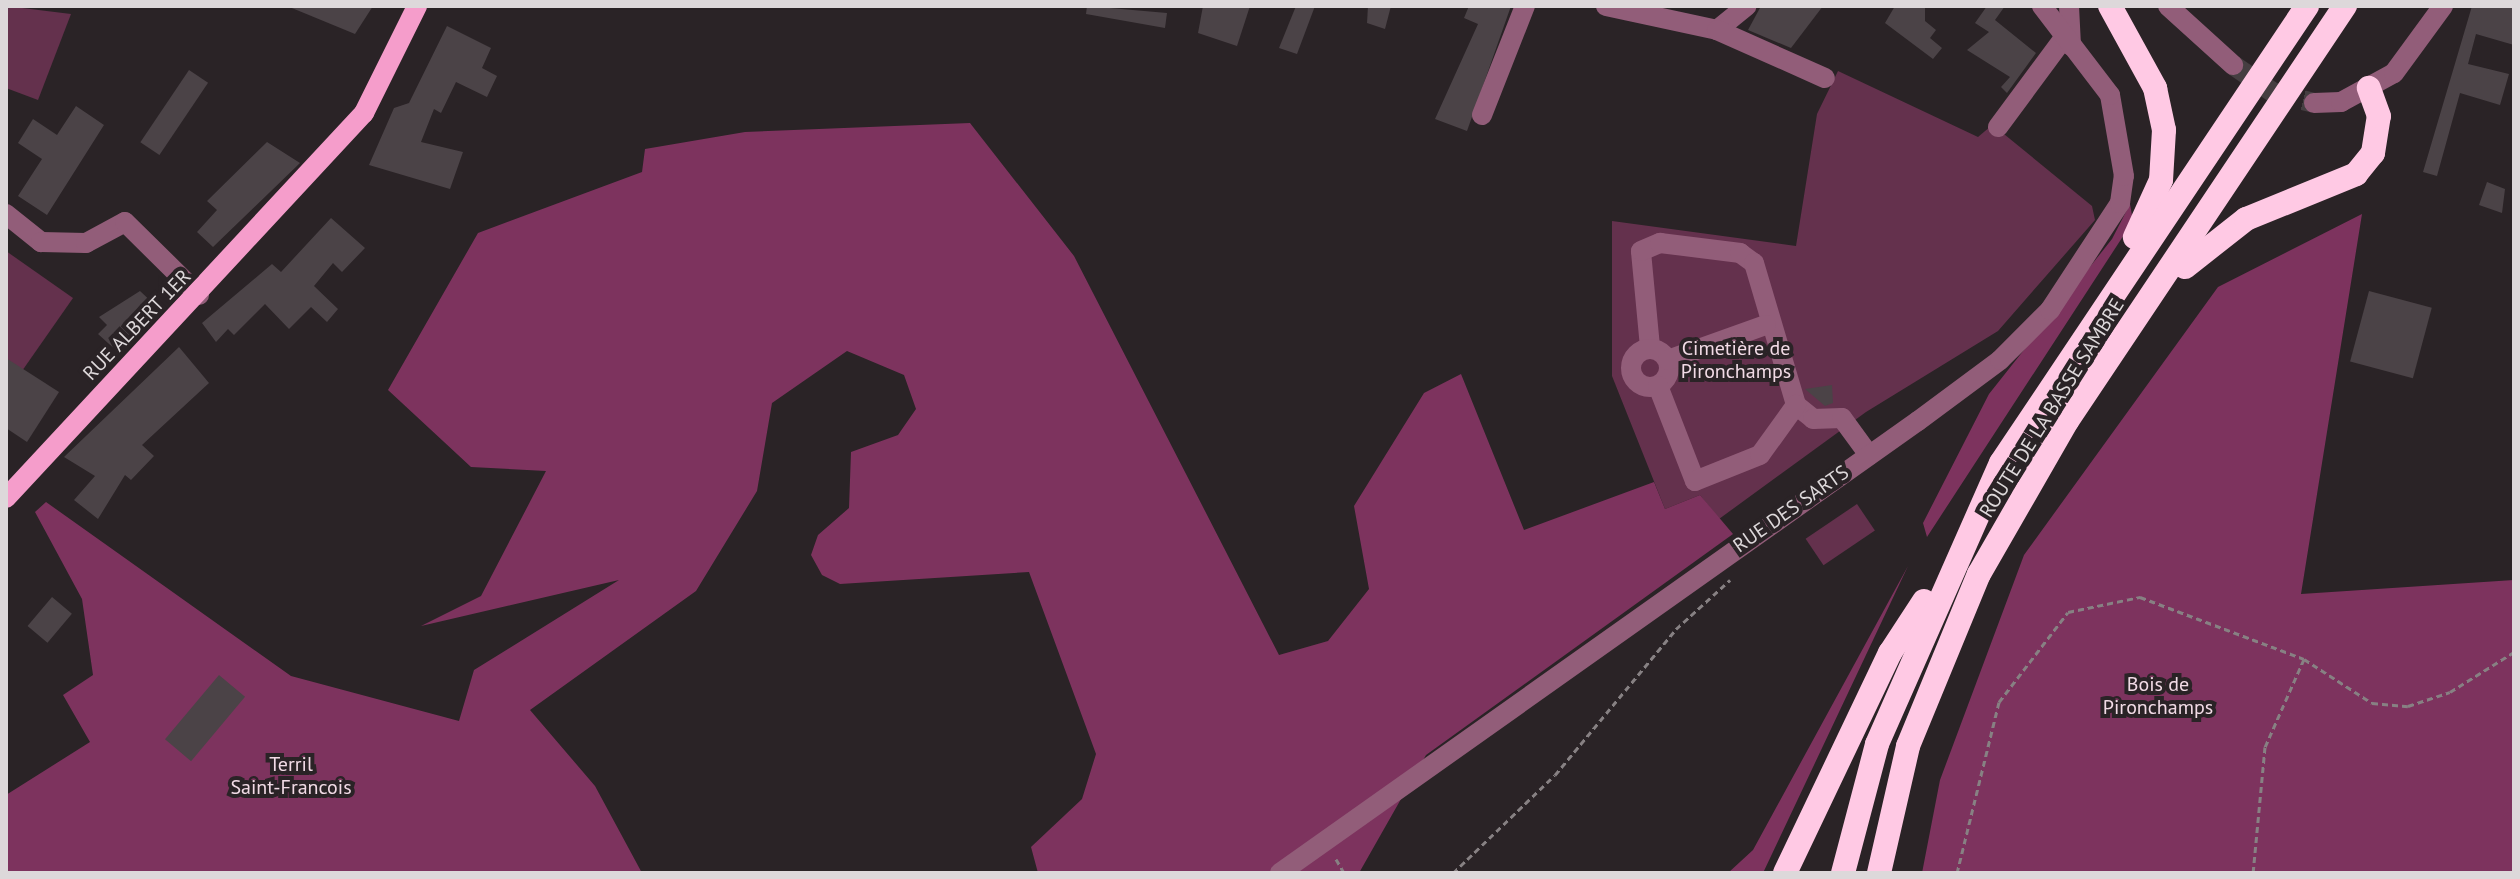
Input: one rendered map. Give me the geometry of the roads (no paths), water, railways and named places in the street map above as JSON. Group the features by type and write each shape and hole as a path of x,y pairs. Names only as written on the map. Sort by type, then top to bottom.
{"highway":[{"path":"2001,463 2018,414 2148,219 2161,180 2164,130 2155,88 2110,6"},
{"name":"ROUTE DE LA BASSE SAMBRE","path":"1843,873 1877,744 1958,548 2001,463 2307,6"},
{"name":"ROUTE DE LA BASSE SAMBRE","path":"1879,873 1908,746 1979,574 2067,421 2345,6"},
{"path":"2067,421 2105,382 2195,253 2246,219 2356,174 2373,153 2379,116 2369,88"},
{"path":"1785,873 1890,653 1958,548"}],"main road":[{"name":"RUE ALBERT 1ER","path":"6,498 303,185 364,113 417,6"}],"street":[{"path":"1482,115 1525,6"},
{"path":"1606,6 1717,30 1825,78"},
{"path":"1717,30 1747,6"},
{"name":"RUE DES SARTS","path":"1280,873 1869,455 2019,342 2066,288 2120,203 2117,113 2042,6"},
{"path":"1998,127 2067,43 2069,6"},
{"path":"2168,6 2233,65"},
{"path":"2314,103 2369,88 2415,50 2443,6"},
{"path":"6,214 41,242 86,243 125,222 199,295"},
{"path":"1658,386 1669,373 1668,360 1650,347 1639,272 1641,251 1660,243 1740,253 1754,263 1766,325 1796,405 1813,419 1842,418 1869,455"},
{"path":"1668,360 1766,325"},
{"path":"1650,347 1636,354 1631,373 1639,384 1658,386"},
{"path":"1658,386 1695,481 1760,455 1796,405"}],"tunnel":[{"path":"2233,65 2274,93 2314,103"}],"park label":[{"name":"Cimetière de Pironchamps","path":"1736,360"},
{"name":"Bois de Pironchamps","path":"2158,696"},
{"name":"Terril Saint-Francois","path":"291,776"}]}
